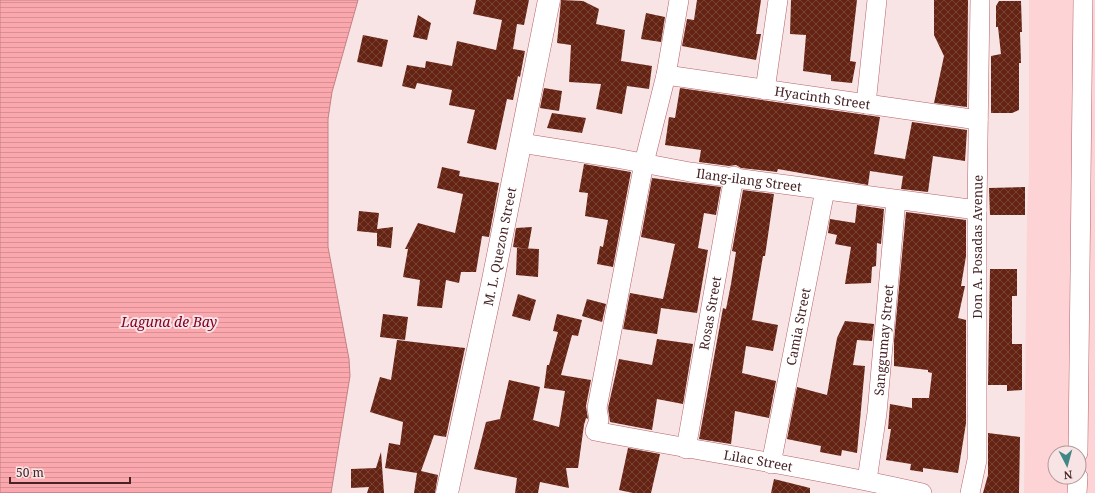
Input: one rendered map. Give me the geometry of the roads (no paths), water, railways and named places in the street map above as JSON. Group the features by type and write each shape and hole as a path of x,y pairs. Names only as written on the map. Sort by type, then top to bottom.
{"main road":[{"name":"M. L. Quezon Street","path":"448,493 481,342 548,0"}],"street":[{"path":"644,163 666,75 679,0"},
{"path":"765,90 778,0"},
{"path":"866,104 877,0"},
{"name":"Don A. Posadas Avenue","path":"970,493 977,460 977,210 980,0"},
{"path":"1078,445 1083,0"},
{"name":"Hyacinth Street","path":"666,75 978,120"},
{"name":"Ilang-ilang Street","path":"521,143 690,172 734,176 896,200 977,210"},
{"name":"Lilac Street","path":"644,163 597,408 598,420 595,431 686,449 867,480 922,493"},
{"name":"Rosas Street","path":"686,449 734,176"},
{"name":"Camia Street","path":"772,464 825,190"},
{"name":"Sanggumay Street","path":"867,480 877,413 896,200"}],"water":[{"name":"Laguna de Bay","path":"0,0 358,0 332,92 328,119 328,247 349,359 350,376 331,493 0,493"}]}
